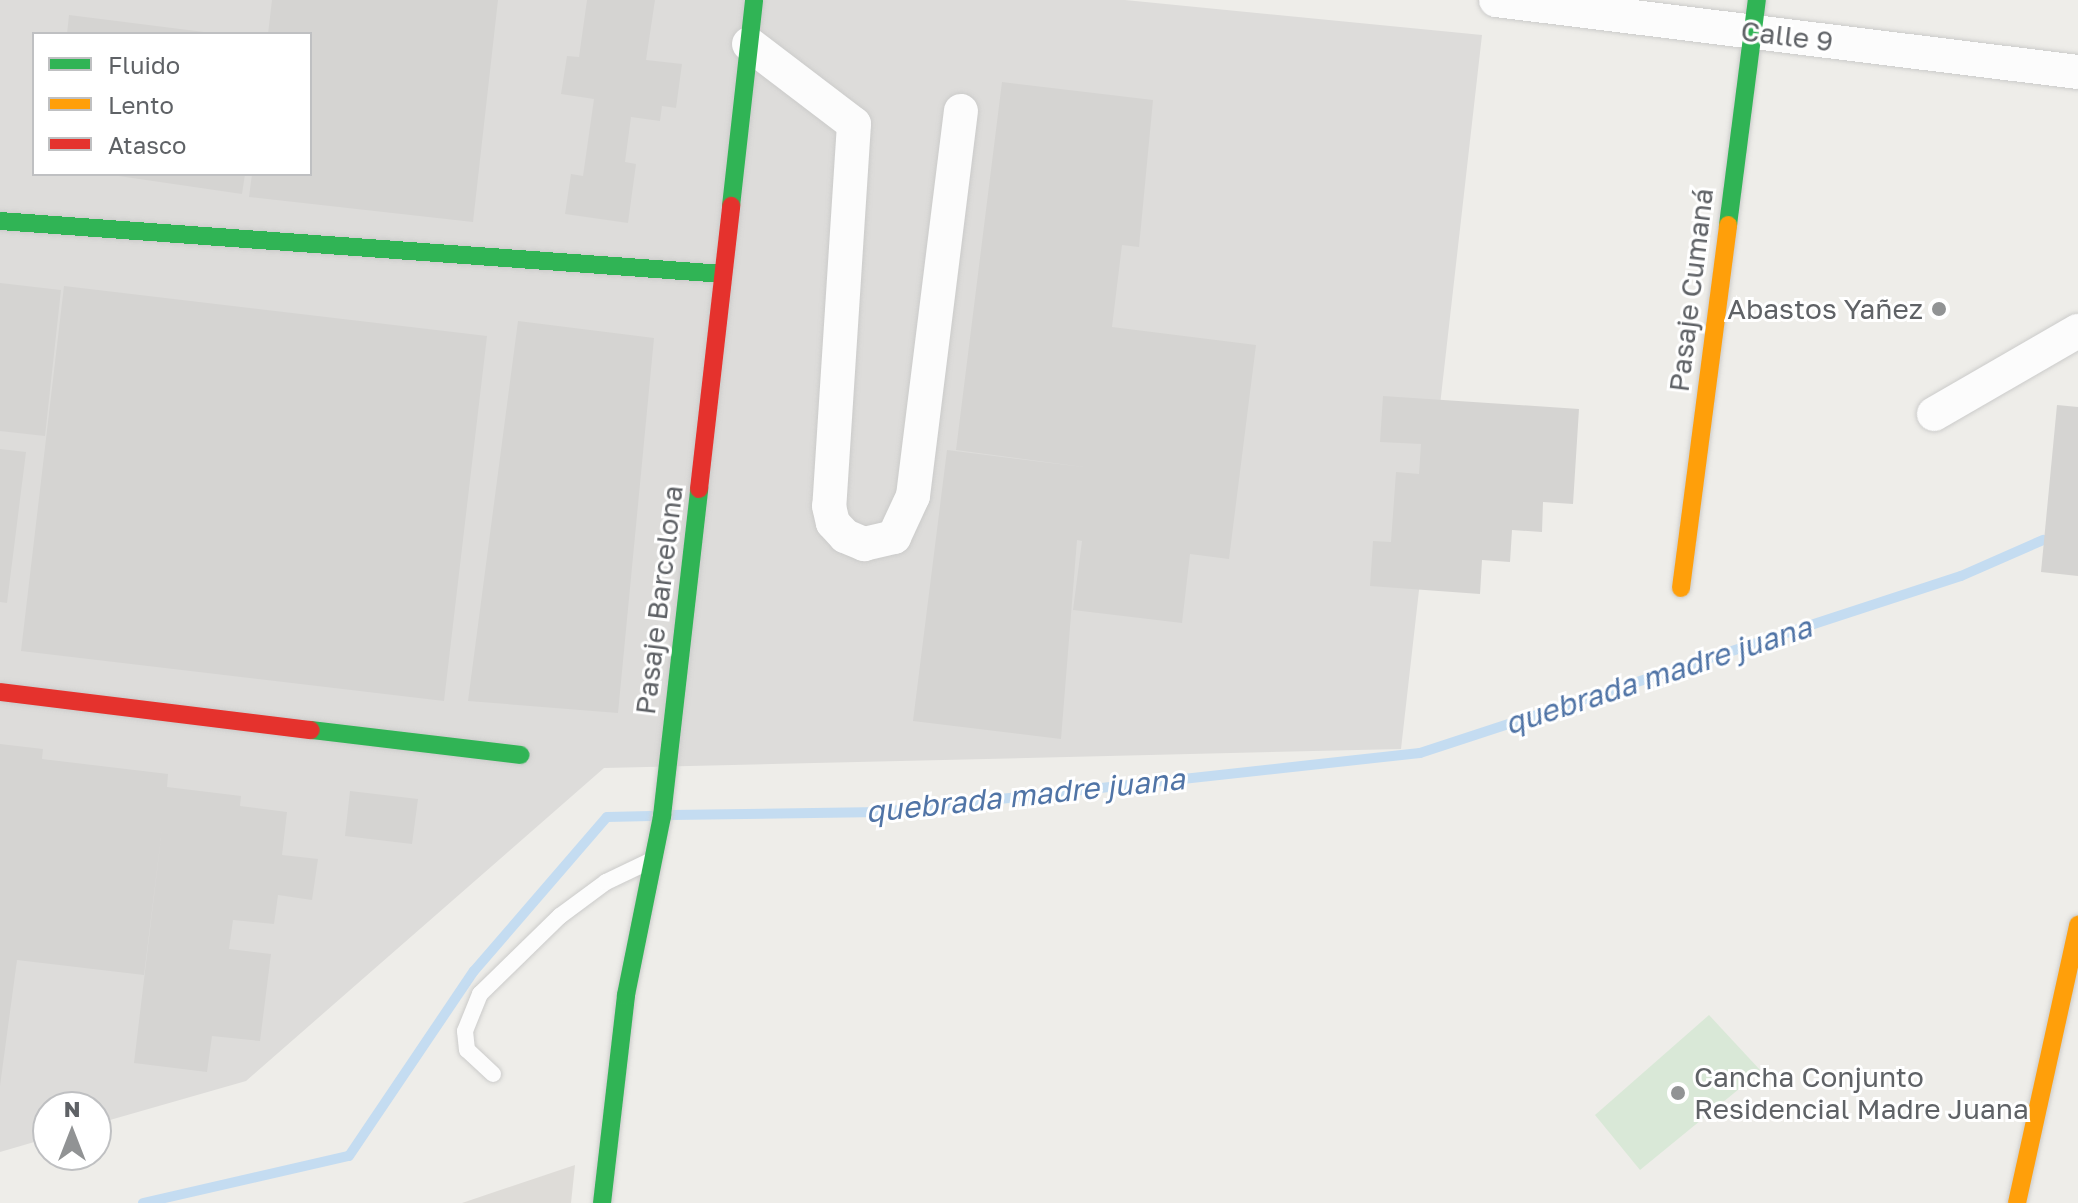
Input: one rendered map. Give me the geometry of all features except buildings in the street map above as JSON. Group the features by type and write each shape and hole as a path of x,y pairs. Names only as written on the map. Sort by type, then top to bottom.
{"street":[{"name":"Pasaje Barcelona","path":"602,1203 626,995 653,859 754,0"},
{"name":"Calle 9","path":"1496,0 1755,16 2078,72"},
{"name":"Pasaje Cumaná","path":"1681,588 1755,16"},
{"path":"749,44 854,124 829,506 839,529 864,544 894,537 913,496 961,111"},
{"path":"0,221 723,274"},
{"path":"1934,414 2078,331"},
{"path":"0,692 521,755"},
{"path":"2017,1203 2078,925"}],"lane":[{"path":"493,1074 467,1050 465,1031 480,994 560,916 606,882 653,859"}],"shaded area":[{"path":"0,0 1125,0 1482,35 1401,749 604,768 246,1081 112,1119 112,1091 32,1091 32,1143 0,1152"},
{"path":"575,1165 571,1203 462,1203"}],"green space":[{"name":"Cancha Conjunto Residencial Madre Juana","path":"1709,1015 1761,1071 1640,1170 1595,1115"}],"waterway":[{"name":"quebrada madre juana","path":"671,815 882,812 1420,753 1961,576 2043,540"},
{"name":"quebrada madre juana","path":"143,1203 349,1156 474,971 607,817 651,816"}],"traffic: fast":[{"path":"731,206 754,0"},
{"path":"1728,225 1757,0"},
{"path":"0,221 723,274"},
{"path":"602,1203 626,995 662,816 699,489"},
{"path":"311,730 521,755"}],"traffic: slow":[{"path":"1681,588 1728,225"},
{"path":"2017,1203 2078,925"}],"traffic: jam":[{"path":"699,489 731,206"},
{"path":"0,692 311,730"}],"place":[{"name":"Abastos Yañez","path":"1939,309"},
{"name":"Cancha Conjunto Residencial Madre Juana","path":"1678,1093"}]}
